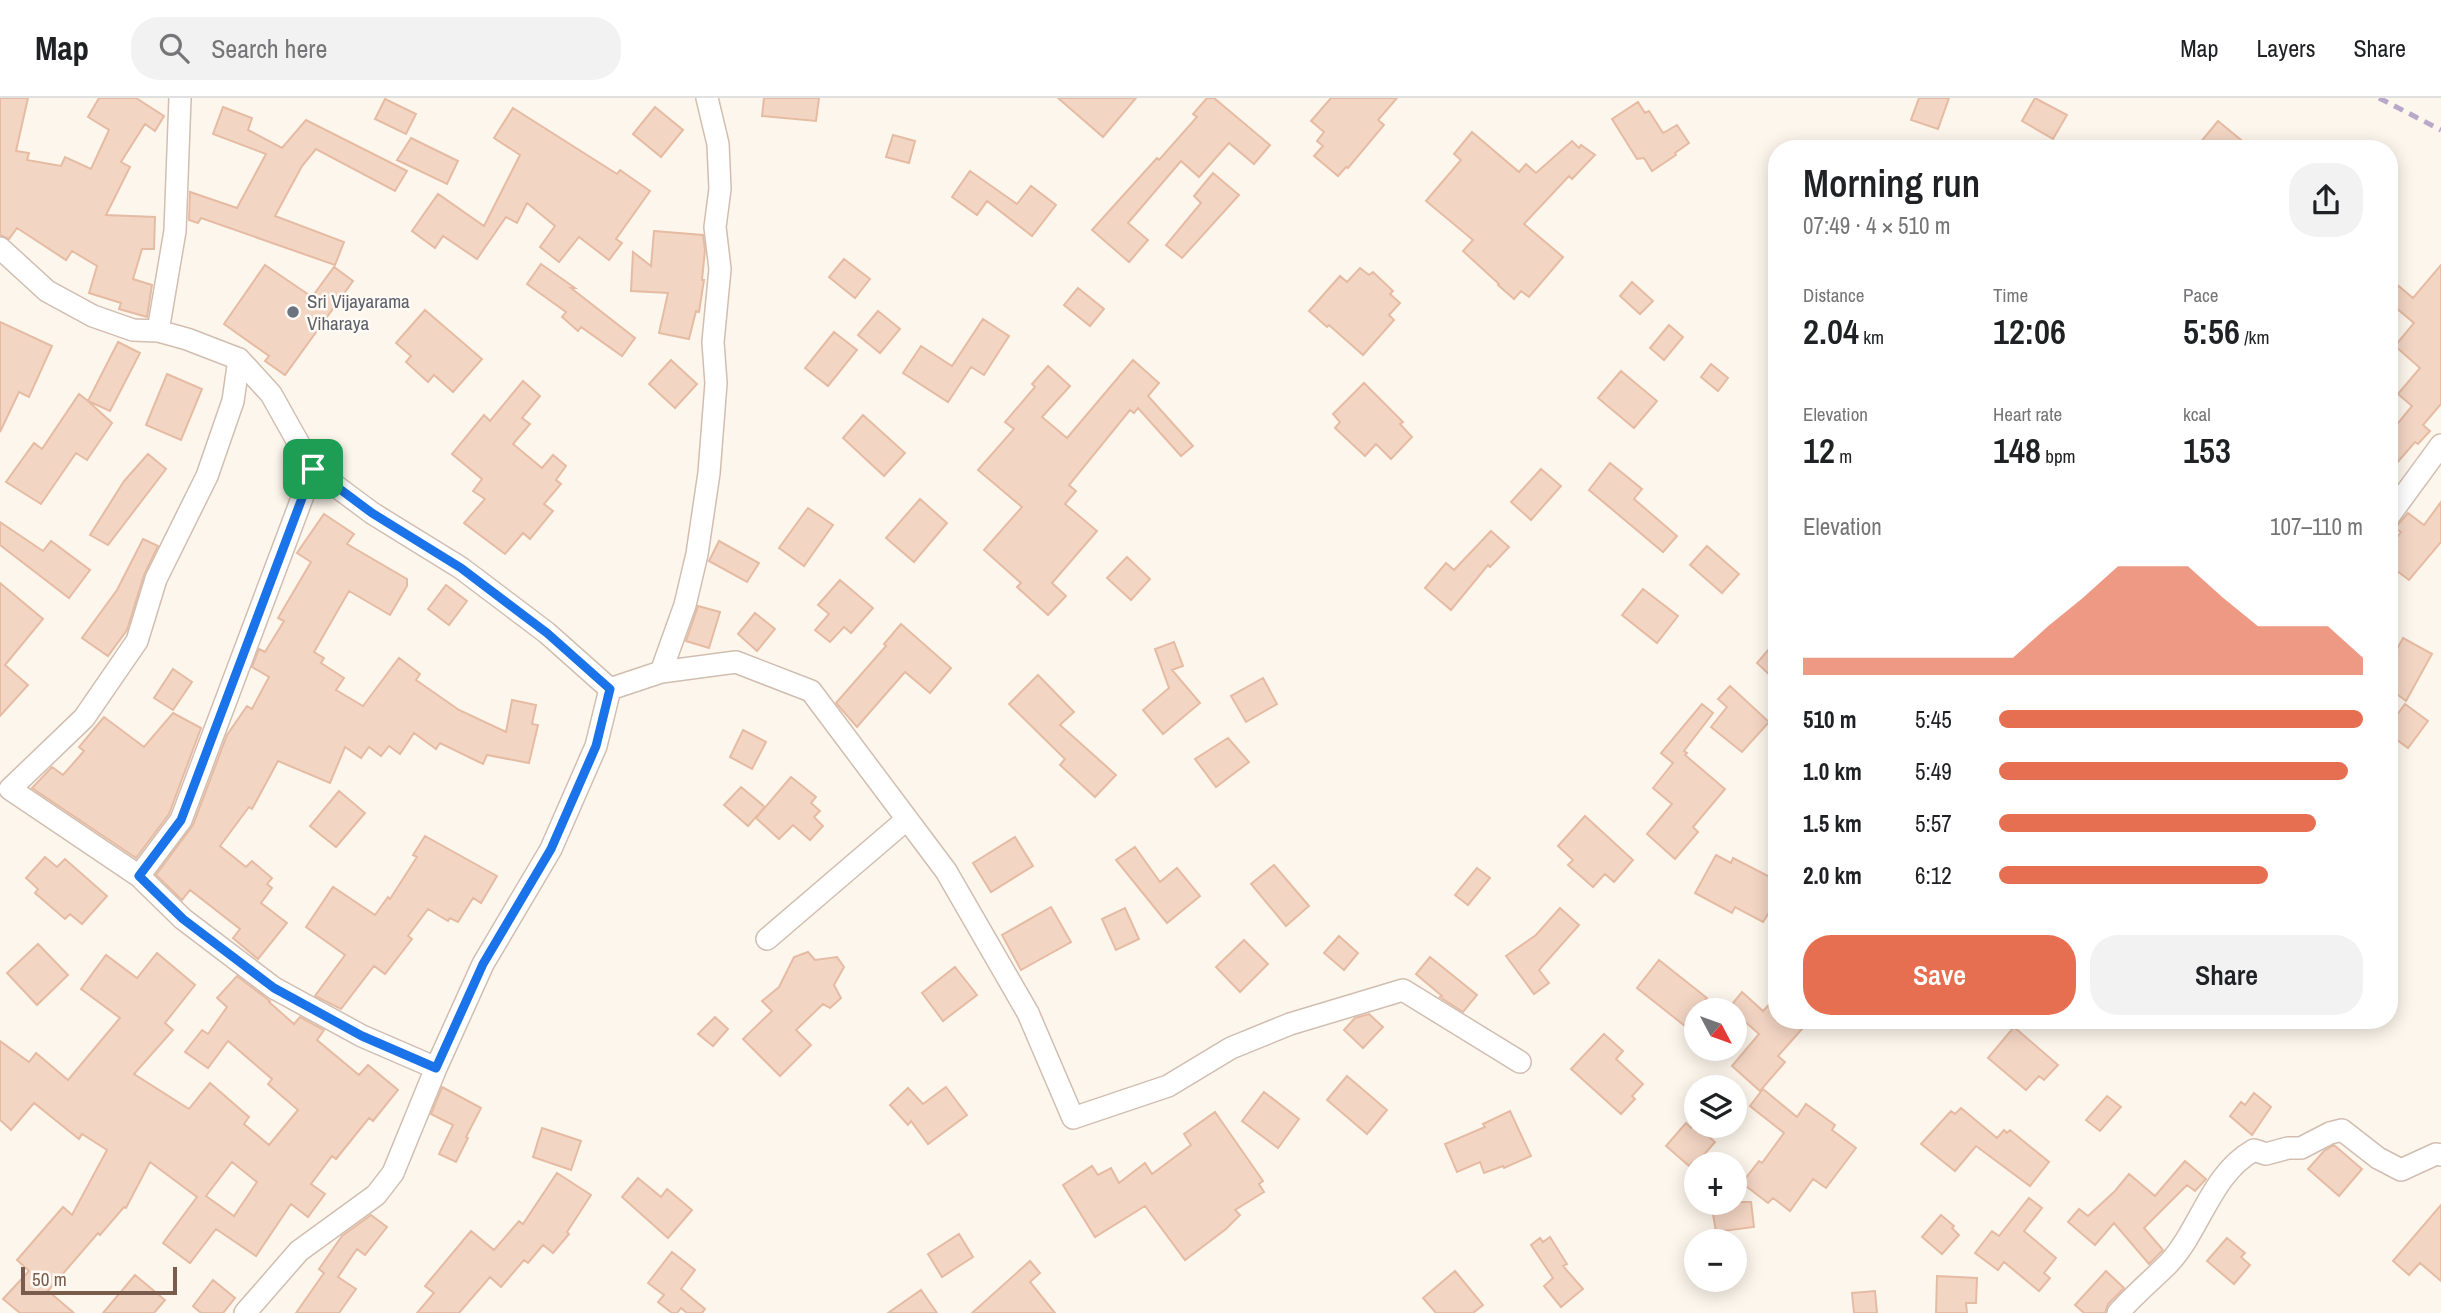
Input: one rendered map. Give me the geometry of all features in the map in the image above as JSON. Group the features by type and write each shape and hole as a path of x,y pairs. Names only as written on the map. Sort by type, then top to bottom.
{"street":[{"path":"158,331 175,231 180,98"},
{"path":"661,672 685,605 697,554 709,473 716,383 713,342 720,269 715,227 720,189 718,144 707,98"},
{"path":"0,248 47,291 93,316 133,330 158,331 187,339 239,359 271,394 313,469 372,513 461,568 547,633 610,689"},
{"path":"239,359 233,401 207,476 156,579 136,641 84,718 3,791 139,876 183,919 274,988 362,1036 436,1068"},
{"path":"2398,504 2441,445"},
{"path":"139,876 181,820 313,469"},
{"path":"610,689 661,672 736,662 811,691 946,871 1028,1013 1073,1118 1168,1086 1231,1048 1290,1024 1403,990 1520,1062"},
{"path":"245,1313 299,1251 376,1195 393,1173 483,964 551,849 596,746 610,689"},
{"path":"767,939 906,820"},
{"path":"2118,1313 2169,1262 2223,1178 2240,1158 2254,1150 2266,1153 2301,1148 2342,1130 2378,1158 2401,1170 2441,1154"}],"building":[{"path":"0,98 28,98 16,151 29,153 27,160 61,166 65,157 91,169 109,130 88,117 99,98 136,98 164,116 155,131 145,124 121,162 130,167 106,215 155,217 154,249 142,249 133,279 152,285 147,317 119,309 121,303 89,293 97,266 72,251 66,260 17,228 9,239 0,235"},
{"path":"764,98 819,98 816,121 762,116"},
{"path":"1058,98 1136,98 1103,137"},
{"path":"1207,98 1214,98 1270,145 1254,164 1229,143 1199,177 1181,161 1128,223 1148,240 1129,262 1092,230 1197,117 1193,114"},
{"path":"1331,98 1397,98 1378,120 1384,125 1338,176 1314,156 1323,146 1317,141 1324,132 1311,121"},
{"path":"1919,98 1949,98 1938,129 1911,120"},
{"path":"2035,98 2067,115 2053,139 2022,121"},
{"path":"385,99 416,114 406,134 375,119"},
{"path":"1638,102 1645,113 1649,111 1663,133 1677,125 1689,143 1652,171 1644,158 1637,159 1612,119"},
{"path":"223,107 252,118 248,130 282,148 306,120 407,171 395,191 316,149 302,166 275,216 344,242 335,265 201,218 198,223 189,220 190,192 237,208 266,154 213,134"},
{"path":"655,107 683,130 661,157 633,134"},
{"path":"513,108 617,174 620,170 650,191 616,239 622,243 609,260 579,237 559,262 540,247 555,226 527,203 517,223 506,217 477,259 443,236 435,248 412,231 438,194 484,226 520,155 494,138"},
{"path":"2218,121 2241,140 2202,140"},
{"path":"1472,132 1519,172 1526,164 1536,173 1572,141 1579,148 1581,145 1595,155 1572,179 1569,176 1524,224 1563,257 1529,297 1521,291 1514,299 1498,285 1463,251 1473,240 1426,201 1461,160 1454,154"},
{"path":"893,135 915,141 909,163 886,157"},
{"path":"411,138 458,161 447,184 397,160"},
{"path":"970,171 1017,204 1031,186 1056,205 1032,236 987,201 977,215 952,197"},
{"path":"1213,173 1239,195 1182,258 1166,245 1201,203 1194,196"},
{"path":"654,231 703,235 704,280 699,312 696,311 689,339 659,333 668,293 631,291 633,252 651,266"},
{"path":"844,259 870,279 855,298 829,277"},
{"path":"541,264 575,288 571,288 635,338 622,356 581,327 578,331 562,317 566,312 527,284"},
{"path":"265,265 312,297 334,267 353,281 285,375 265,361 269,356 224,324"},
{"path":"2441,265 2441,404 2423,425 2430,431 2418,444 2415,442 2398,462 2398,423 2412,406 2398,394 2420,368 2398,349 2398,342 2414,323 2398,310 2398,286 2413,298"},
{"path":"1360,268 1369,275 1373,272 1393,291 1390,294 1400,303 1389,315 1394,320 1363,355 1309,311 1340,276 1347,282"},
{"path":"1632,282 1653,301 1640,314 1620,296"},
{"path":"1078,288 1104,309 1090,326 1064,305"},
{"path":"425,310 482,359 453,392 434,375 428,382 406,362 411,356 396,343"},
{"path":"878,311 900,329 880,353 858,335"},
{"path":"983,319 1009,336 984,375 971,367 948,402 903,373 921,346 952,366"},
{"path":"0,322 52,346 29,397 19,392 0,432"},
{"path":"1669,325 1683,337 1664,360 1650,348"},
{"path":"834,332 857,350 828,386 805,368"},
{"path":"118,342 140,353 110,411 88,401"},
{"path":"671,360 697,384 675,408 649,384"},
{"path":"1133,360 1159,383 1148,396 1193,446 1181,456 1138,408 1134,413 1130,410 1069,485 1076,491 1065,504 1097,531 1052,583 1066,596 1048,615 1017,587 1021,583 984,550 1022,507 978,470 1014,429 1005,422 1035,387 1032,384 1048,366 1070,386 1042,417 1067,438"},
{"path":"1711,364 1728,378 1718,391 1701,377"},
{"path":"1621,371 1657,401 1634,428 1598,398"},
{"path":"167,374 202,389 181,440 146,425"},
{"path":"523,381 540,396 522,418 530,424 513,444 542,468 553,455 566,466 556,480 561,484 544,504 553,511 530,539 523,533 505,554 464,523 485,499 473,491 482,479 452,454 484,415 490,421"},
{"path":"1364,383 1403,422 1400,424 1412,437 1391,459 1376,444 1365,456 1335,428 1340,422 1333,414"},
{"path":"79,394 112,423 87,460 76,453 41,504 6,482 34,443 42,449"},
{"path":"863,415 905,453 884,476 843,438"},
{"path":"148,454 166,469 108,545 90,535 124,481"},
{"path":"1610,463 1642,489 1634,499 1677,536 1663,552 1589,490"},
{"path":"1541,469 1561,486 1531,520 1511,502"},
{"path":"920,499 947,523 914,562 886,538"},
{"path":"2441,502 2441,542 2409,580 2398,572 2398,536 2401,532 2398,525 2408,513 2424,525"},
{"path":"808,508 833,525 804,566 779,548"},
{"path":"324,514 354,534 347,544 407,579 407,586 390,615 349,591 314,652 324,658 321,663 344,678 336,690 363,706 399,658 420,674 416,680 459,710 506,732 512,700 536,705 532,724 538,725 529,763 487,755 483,764 440,743 436,749 414,733 400,754 389,746 381,756 369,747 361,758 345,747 330,783 278,761 252,809 249,807 220,846 246,867 252,861 272,878 267,884 272,888 261,903 287,923 258,959 233,938 240,929 190,890 182,900 156,875 193,825 227,735 247,706 252,709 269,677 252,667 259,649 265,652 284,621 278,618 311,562 297,553"},
{"path":"0,522 43,551 51,541 90,570 69,598 0,545"},
{"path":"1491,531 1509,547 1490,567 1488,565 1451,610 1425,588 1446,563 1454,570"},
{"path":"143,539 158,546 144,575 127,630 108,656 82,638 117,590"},
{"path":"719,541 759,563 747,582 709,561"},
{"path":"1707,546 1739,574 1722,593 1690,565"},
{"path":"1127,557 1150,579 1131,600 1107,578"},
{"path":"840,580 873,608 851,633 844,627 830,642 815,630 829,614 818,605"},
{"path":"0,583 43,619 5,665 28,685 0,716"},
{"path":"446,585 467,601 449,625 428,609"},
{"path":"1643,589 1678,616 1657,643 1622,615"},
{"path":"698,606 720,612 709,648 686,641"},
{"path":"755,613 775,629 757,651 738,634"},
{"path":"901,624 951,668 930,693 905,672 857,727 836,703 886,646 884,644"},
{"path":"2403,638 2432,654 2406,701 2398,695 2398,647"},
{"path":"1174,642 1183,666 1172,670 1200,703 1163,734 1143,710 1169,688 1155,649"},
{"path":"1768,650 1768,673 1757,663"},
{"path":"173,669 192,682 173,710 154,698"},
{"path":"1038,675 1074,712 1060,725 1116,775 1095,797 1060,765 1065,759 1009,704"},
{"path":"1263,678 1277,704 1246,722 1231,696"},
{"path":"1730,686 1768,721 1742,752 1711,727 1727,707 1718,699"},
{"path":"1702,704 1713,713 1684,751 1687,753 1685,755 1725,789 1693,827 1698,832 1675,859 1647,834 1672,804 1653,788 1673,763 1661,753"},
{"path":"2405,704 2428,721 2408,748 2398,741 2398,714"},
{"path":"173,713 201,728 169,814 136,858 32,788 52,767 63,775 84,751 79,747 104,717 144,747"},
{"path":"743,730 766,742 752,769 730,757"},
{"path":"1228,738 1249,762 1216,787 1195,759"},
{"path":"791,777 816,797 811,803 820,811 814,817 823,826 810,840 793,825 779,839 756,818"},
{"path":"741,787 765,807 748,826 724,805"},
{"path":"339,791 365,813 336,847 310,826"},
{"path":"1585,816 1633,860 1614,882 1605,874 1593,887 1568,865 1573,860 1558,846"},
{"path":"425,836 497,876 481,903 473,898 458,922 450,918 448,921 428,909 408,936 412,939 385,974 374,966 341,1009 315,996 345,955 306,927 333,887 375,915 388,897 390,899 417,857 413,855"},
{"path":"1015,837 1033,866 991,892 973,863"},
{"path":"1135,847 1160,882 1177,868 1200,896 1167,923 1116,860"},
{"path":"1716,855 1731,863 1733,858 1768,876 1768,914 1763,922 1735,907 1732,913 1695,893"},
{"path":"45,857 57,867 65,859 107,896 82,924 70,914 65,919 35,893 38,889 26,878"},
{"path":"1274,865 1309,906 1286,926 1251,884"},
{"path":"1477,868 1490,878 1468,905 1455,895"},
{"path":"1051,907 1071,942 1021,970 1002,935"},
{"path":"1125,908 1139,939 1116,950 1102,919"},
{"path":"1560,908 1579,925 1539,970 1549,983 1534,994 1506,956 1536,935"},
{"path":"1339,936 1358,953 1344,970 1324,953"},
{"path":"1244,940 1268,964 1240,992 1216,967"},
{"path":"38,944 68,975 37,1005 7,973"},
{"path":"808,952 815,960 837,957 844,967 834,985 841,998 830,1008 823,1004 796,1030 811,1045 780,1076 743,1039 772,1011 762,1001 779,987 794,957"},
{"path":"157,953 195,985 165,1023 173,1030 134,1074 189,1109 210,1083 249,1117 244,1124 269,1145 298,1110 268,1084 272,1079 228,1041 208,1068 185,1052 202,1030 208,1034 227,1007 217,998 237,976 270,1001 294,1024 300,1017 324,1030 317,1040 359,1075 368,1065 398,1090 373,1121 369,1118 336,1159 332,1156 311,1184 325,1194 308,1217 291,1204 256,1256 216,1229 190,1263 163,1243 197,1197 150,1162 126,1208 124,1207 100,1235 98,1233 48,1291 74,1313 20,1313 3,1299 29,1271 17,1260 63,1207 72,1215 107,1150 82,1134 79,1139 34,1103 11,1130 0,1120 0,1041 29,1062 36,1053 68,1080 120,1018 81,989 106,955 137,978","holes":["232,1162 257,1182 234,1216 206,1196"]},
{"path":"1430,957 1477,995 1463,1012 1440,997 1442,996 1416,974"},
{"path":"1659,960 1707,998 1684,998 1684,1025 1637,988"},
{"path":"955,967 977,995 943,1021 922,993"},
{"path":"1742,992 1763,1011 1768,1006 1768,1029 1802,1029 1778,1056 1785,1062 1760,1091 1747,1079 1747,1075 1742,1075 1732,1066 1736,1061 1747,1061 1747,1048 1759,1034 1747,1023 1747,998 1737,998"},
{"path":"1369,1014 1383,1027 1363,1048 1344,1030 1355,1018"},
{"path":"715,1017 728,1029 713,1046 698,1034"},
{"path":"2012,1029 2016,1029 2058,1065 2044,1080 2039,1076 2026,1090 1988,1058"},
{"path":"1604,1034 1623,1051 1616,1059 1643,1084 1632,1096 1635,1099 1621,1114 1571,1069"},
{"path":"1347,1076 1387,1110 1367,1134 1327,1100"},
{"path":"442,1087 481,1108 456,1162 439,1154 453,1125 431,1114"},
{"path":"946,1087 967,1115 928,1144 911,1121 908,1125 890,1105 908,1088 923,1104"},
{"path":"1763,1089 1797,1117 1806,1104 1835,1125 1832,1130 1856,1148 1826,1188 1813,1179 1790,1211 1773,1198 1768,1203 1747,1187 1747,1177 1759,1161 1762,1163 1784,1133 1750,1106"},
{"path":"1264,1092 1299,1119 1278,1148 1242,1121"},
{"path":"2254,1093 2271,1107 2252,1135 2230,1116 2241,1102 2245,1105"},
{"path":"2107,1096 2121,1107 2100,1131 2086,1120"},
{"path":"1961,1108 1997,1138 2004,1130 2007,1133 2010,1130 2049,1162 2030,1186 1976,1146 1955,1171 1921,1144 1951,1111 1955,1114"},
{"path":"1510,1111 1531,1156 1504,1168 1503,1166 1484,1173 1480,1162 1457,1172 1445,1144 1485,1127 1483,1124"},
{"path":"1215,1112 1263,1181 1259,1184 1264,1192 1235,1210 1240,1215 1226,1229 1185,1260 1145,1206 1095,1237 1063,1185 1092,1166 1098,1175 1111,1168 1119,1183 1145,1163 1152,1174 1191,1145 1184,1134"},
{"path":"1684,1125 1684,1138 1710,1138 1715,1142 1706,1152 1684,1152 1684,1162 1666,1146"},
{"path":"542,1128 581,1141 571,1170 533,1157"},
{"path":"2334,1145 2362,1169 2339,1196 2308,1169 2324,1151"},
{"path":"2185,1161 2206,1179 2195,1191 2187,1185 2144,1228 2163,1250 2149,1264 2114,1223 2095,1245 2068,1222 2079,1209 2088,1216 2129,1174 2155,1196"},
{"path":"557,1173 591,1195 567,1232 569,1234 553,1253 543,1245 528,1263 524,1260 501,1287 490,1277 459,1313 417,1313 434,1293 425,1286 471,1231 494,1250 519,1221 523,1224"},
{"path":"638,1178 661,1197 667,1189 692,1210 668,1238 622,1197"},
{"path":"2029,1198 2042,1208 2024,1231 2056,1258 2044,1273 2050,1278 2039,1291 2004,1262 1998,1270 1975,1253 1992,1231 1999,1236"},
{"path":"1747,1202 1751,1202 1754,1227 1716,1229 1713,1215 1747,1215"},
{"path":"2441,1205 2441,1281 2420,1263 2409,1275 2393,1261"},
{"path":"371,1215 387,1227 365,1255 357,1249 338,1277 356,1289 339,1313 296,1313 324,1273 319,1269 342,1236"},
{"path":"1941,1215 1954,1226 1952,1228 1959,1235 1942,1254 1922,1237"},
{"path":"959,1234 973,1257 942,1277 928,1254"},
{"path":"1550,1237 1567,1264 1563,1266 1583,1289 1561,1307 1544,1286 1553,1278 1531,1245 1540,1238 1543,1242"},
{"path":"2227,1238 2245,1253 2241,1257 2250,1265 2234,1284 2207,1261"},
{"path":"672,1252 695,1270 681,1289 705,1309 702,1313 687,1313 681,1308 677,1313 672,1313 658,1302 664,1295 648,1283"},
{"path":"1030,1261 1040,1273 1030,1282 1055,1313 972,1313"},
{"path":"1455,1271 1483,1305 1473,1313 1436,1313 1423,1298"},
{"path":"2106,1271 2124,1288 2108,1304 2105,1313 2084,1313 2075,1305"},
{"path":"135,1275 165,1300 154,1313 103,1313"},
{"path":"1937,1276 1977,1278 1976,1303 1966,1303 1967,1313 1936,1313"},
{"path":"213,1280 235,1298 223,1313 201,1313 193,1306"},
{"path":"921,1290 937,1313 888,1313"},
{"path":"1875,1291 1877,1313 1854,1313 1852,1293"}],"railway":[{"path":"2379,98 2441,130"}],"place":[{"name":"Sri Vijayarama Viharaya","path":"293,312"}],"route":[{"path":"313,469 372,513 461,568 547,633 610,689 596,746 551,849 483,964 436,1068 362,1036 274,988 183,919 139,876 181,820 313,469"}]}
